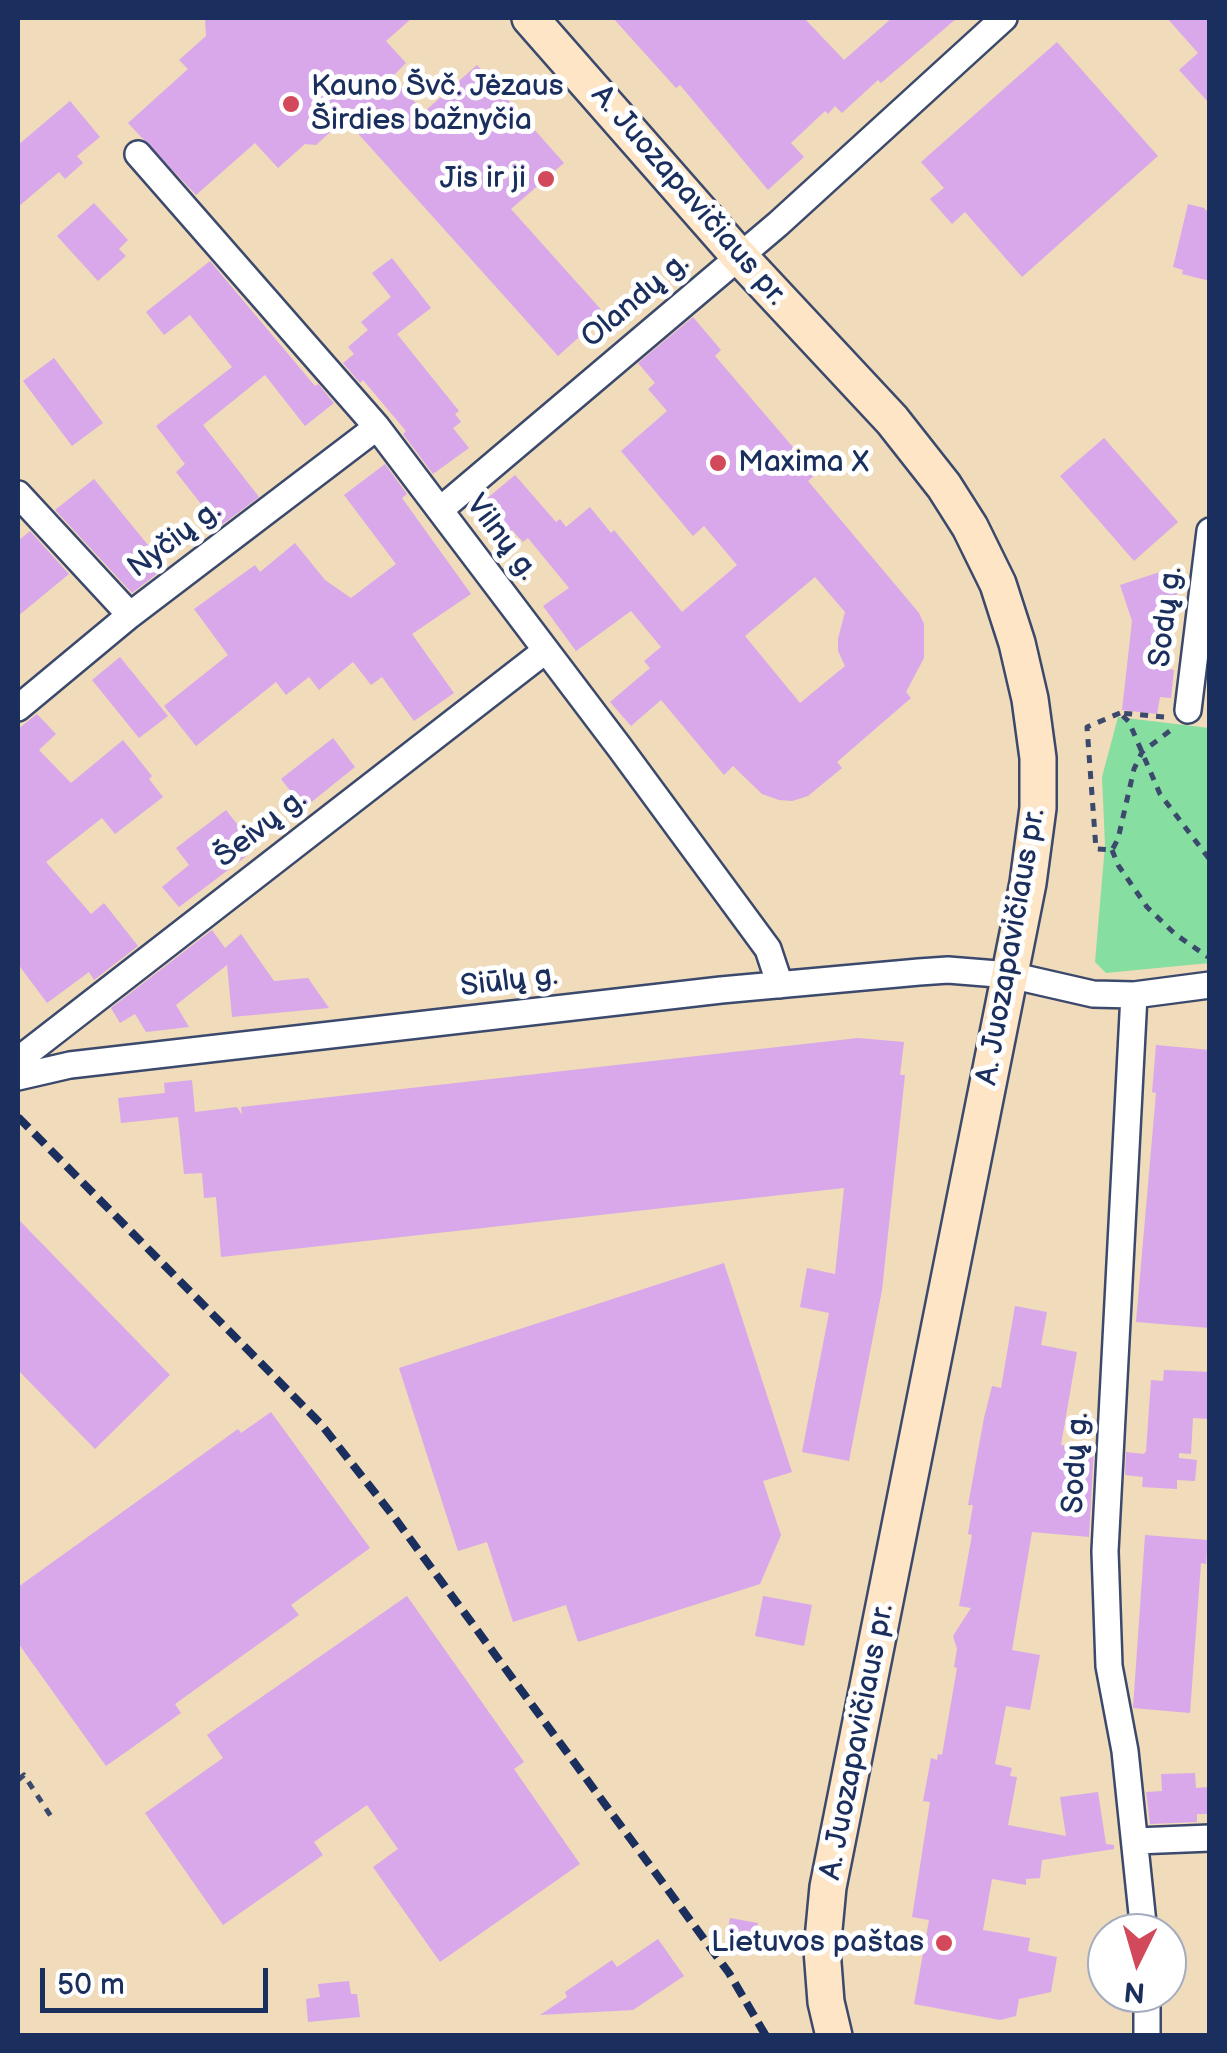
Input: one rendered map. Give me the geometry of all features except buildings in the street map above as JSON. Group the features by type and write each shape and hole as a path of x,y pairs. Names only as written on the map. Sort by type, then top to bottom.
{"main road":[{"name":"A. Juozapavičiaus pr.","path":"530,18 738,256 914,446 970,527 998,584 1030,699 1038,758 1038,808 1032,855 828,1888 822,1950 826,2002 834,2036"}],"street":[{"name":"Olandų g.","path":"440,510 778,224 1004,18"},
{"name":"Vilnų g.","path":"138,154 376,427 768,949 780,984"},
{"name":"Nyčių g.","path":"18,708 130,615 376,427"},
{"path":"18,494 130,615"},
{"name":"Sodų g.","path":"1183,714 1210,531"},
{"name":"Šeivų g.","path":"18,1060 544,651"},
{"name":"Siūlų g.","path":"18,1077 70,1064 780,984 948,970 1010,974 1078,991 1134,994 1210,985"},
{"name":"Sodų g.","path":"1134,994 1105,1551 1109,1666 1124,1751 1142,1913"},
{"path":"1136,1841 1210,1838"}],"path":[{"path":"1112,850 1096,849 1087,727 1120,713 1183,714"},
{"path":"1120,713 1130,722 1160,794 1210,860"},
{"path":"1112,850 1142,752 1171,730"},
{"path":"1112,850 1147,907 1210,958"},
{"path":"18,1780 24,1775 52,1818"}],"green space":[{"path":"1118,717 1209,728 1209,963 1106,973 1095,962 1105,845 1102,777"}],"railway":[{"path":"18,1117 320,1423 394,1517 729,1973 766,2036"}],"place":[{"name":"Kauno Švč. Jėzaus Širdies bažnyčia","path":"291,104"},
{"name":"Jis ir ji","path":"546,179"},
{"name":"Maxima X","path":"718,463"},
{"name":"Lietuvos paštas","path":"944,1943"}]}
